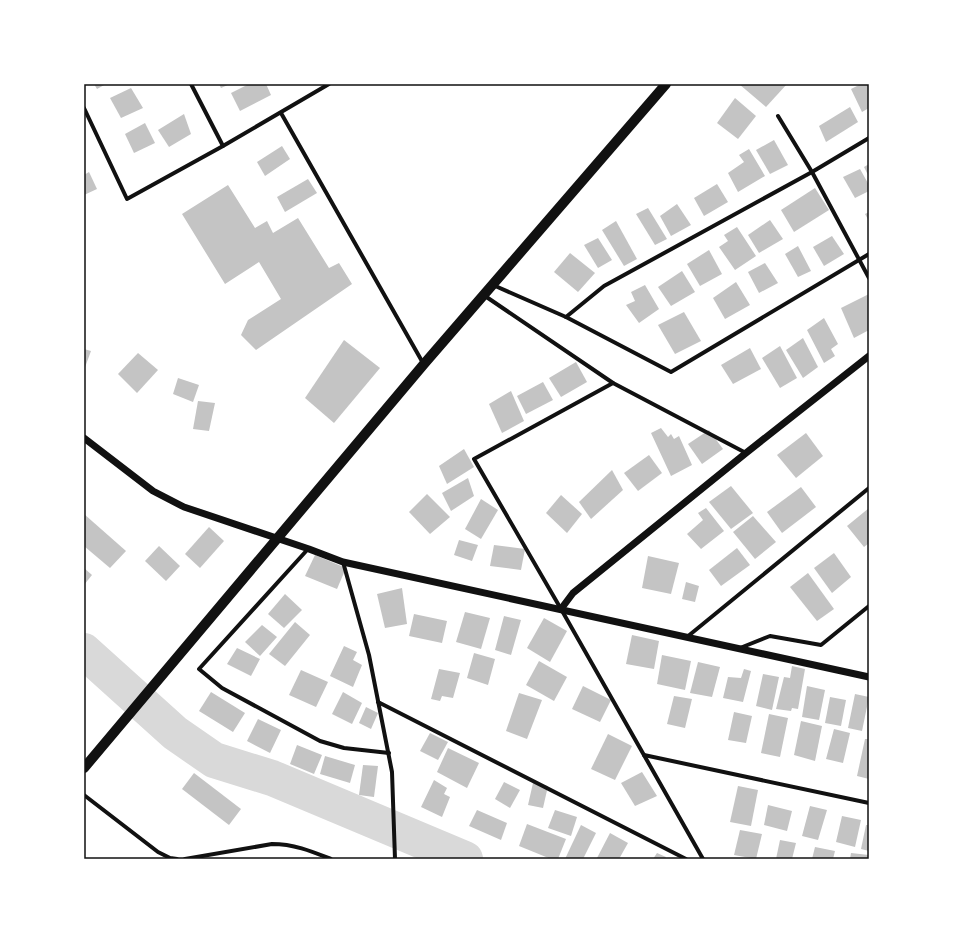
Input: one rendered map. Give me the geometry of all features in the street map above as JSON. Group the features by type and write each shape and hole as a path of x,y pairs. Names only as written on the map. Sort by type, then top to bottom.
{"main road":[{"path":"84,768 424,364 666,84"}],"street":[{"path":"191,84 223,146"},
{"path":"84,108 127,199 281,113 329,84"},
{"path":"281,113 424,364"},
{"path":"778,116 812,172 869,278"},
{"path":"566,317 604,286 812,172 869,138"},
{"path":"492,285 566,317 671,372 869,254"},
{"path":"484,296 613,383 746,453"},
{"path":"561,609 574,593 746,453 869,356"},
{"path":"613,383 474,459 703,859"},
{"path":"84,438 153,491 184,507 343,562 869,677"},
{"path":"686,638 869,488"},
{"path":"309,549 199,669 222,688 320,741 344,748 389,753"},
{"path":"343,562 368,655 389,753 392,772 395,857"},
{"path":"737,649 770,636 821,644 869,606"},
{"path":"378,702 686,859"},
{"path":"644,755 869,803"},
{"path":"84,795 158,852 170,858 177,859"},
{"path":"185,859 272,844 285,844 300,847 331,859"}],"building":[{"path":"94,84 106,84 97,89"},
{"path":"219,84 230,84 221,88"},
{"path":"249,84 266,84 271,95 240,111 231,93"},
{"path":"739,84 787,84 766,107"},
{"path":"861,84 869,84 869,108 862,112 851,89"},
{"path":"131,88 143,108 121,118 110,98"},
{"path":"735,98 756,116 738,139 717,123"},
{"path":"850,107 858,122 826,142 819,126"},
{"path":"184,114 191,134 169,147 158,130"},
{"path":"145,123 155,143 134,153 125,134"},
{"path":"774,140 788,165 770,174 756,150"},
{"path":"282,146 290,159 265,176 257,162"},
{"path":"749,149 765,176 738,192 728,173 744,162 739,155"},
{"path":"869,164 869,177 864,167"},
{"path":"860,169 869,185 869,191 855,198 843,177"},
{"path":"89,172 97,189 84,195 84,175"},
{"path":"308,179 317,193 285,212 277,197"},
{"path":"717,184 728,202 704,216 694,198"},
{"path":"228,185 255,228 267,221 273,233 298,218 329,268 339,263 352,284 256,350 241,335 248,320 281,299 259,262 225,284 182,214"},
{"path":"815,188 829,210 794,232 781,210"},
{"path":"677,204 691,225 671,236 660,216"},
{"path":"648,208 667,239 655,245 636,214"},
{"path":"869,212 869,221 865,214"},
{"path":"770,220 783,239 759,253 748,235"},
{"path":"616,221 637,259 624,266 602,230"},
{"path":"737,227 756,256 735,270 719,247 728,241 724,235"},
{"path":"832,236 844,254 824,266 813,247"},
{"path":"598,238 612,260 598,268 584,245"},
{"path":"798,246 811,271 798,277 785,254"},
{"path":"709,250 722,274 700,286 687,264"},
{"path":"570,253 595,273 578,292 554,272"},
{"path":"765,263 778,283 759,293 748,272"},
{"path":"682,271 695,292 671,306 658,287"},
{"path":"736,282 750,305 725,319 713,298"},
{"path":"645,285 659,309 639,323 626,305 635,301 631,292"},
{"path":"869,294 869,330 854,338 841,308"},
{"path":"684,312 701,341 675,354 658,325"},
{"path":"824,318 838,344 831,349 835,356 824,363 807,330"},
{"path":"803,338 818,367 803,378 786,350"},
{"path":"344,340 380,368 334,423 305,398"},
{"path":"780,346 797,378 780,388 762,358"},
{"path":"750,348 761,369 733,384 721,365"},
{"path":"84,349 91,351 84,370"},
{"path":"138,353 158,370 137,393 118,374"},
{"path":"576,362 587,382 561,397 549,378"},
{"path":"178,378 199,385 193,402 173,394"},
{"path":"543,382 553,400 526,414 517,396"},
{"path":"511,391 524,421 502,433 489,404"},
{"path":"198,401 215,403 209,431 193,429"},
{"path":"661,428 668,437 671,434 674,439 679,436 692,465 671,476 651,433"},
{"path":"709,430 723,449 702,464 688,444"},
{"path":"806,433 823,456 796,478 777,455"},
{"path":"464,449 474,467 447,484 439,466"},
{"path":"649,455 662,473 638,491 624,473"},
{"path":"612,470 623,490 591,519 579,502"},
{"path":"468,478 474,496 451,511 442,493"},
{"path":"731,486 753,513 731,529 709,502"},
{"path":"801,487 816,507 782,533 767,512"},
{"path":"427,494 450,517 430,534 409,512"},
{"path":"561,495 582,514 567,533 546,513"},
{"path":"481,499 498,510 481,539 465,529"},
{"path":"706,508 724,531 701,549 687,534 703,520 698,513"},
{"path":"869,508 869,543 864,547 847,526"},
{"path":"84,514 126,551 110,568 84,546"},
{"path":"753,516 776,542 755,559 733,532"},
{"path":"209,527 224,541 200,568 185,554"},
{"path":"459,540 478,545 472,561 454,555"},
{"path":"494,545 525,549 521,570 490,566"},
{"path":"159,546 180,566 166,581 145,561"},
{"path":"737,548 750,565 721,586 709,570"},
{"path":"834,553 851,577 832,593 814,568"},
{"path":"315,555 346,568 337,589 305,576"},
{"path":"648,556 679,563 671,594 642,588"},
{"path":"84,568 92,575 84,585"},
{"path":"808,573 834,609 817,621 790,587"},
{"path":"686,582 699,586 695,602 682,599"},
{"path":"402,588 407,624 385,628 377,594"},
{"path":"285,594 302,610 284,628 268,614"},
{"path":"465,612 490,618 481,649 456,642"},
{"path":"414,614 447,621 442,643 409,636"},
{"path":"504,616 521,620 511,655 495,650"},
{"path":"544,618 567,631 550,662 527,648"},
{"path":"295,622 310,635 285,666 269,654"},
{"path":"262,625 277,637 260,656 245,642"},
{"path":"632,635 659,641 654,669 626,664"},
{"path":"344,646 357,652 353,660 362,665 353,687 330,676"},
{"path":"237,648 260,659 251,676 227,664"},
{"path":"474,653 495,659 488,685 467,678"},
{"path":"662,655 691,661 685,690 657,684"},
{"path":"539,661 567,677 554,701 526,685"},
{"path":"698,662 720,667 712,697 690,693"},
{"path":"792,666 805,669 798,709 792,708 791,711 776,709 784,677 790,678"},
{"path":"439,669 460,673 453,698 442,696 440,701 431,699"},
{"path":"744,669 751,671 743,702 723,698 728,677 741,678"},
{"path":"301,670 328,682 316,707 289,695"},
{"path":"763,674 779,677 772,710 756,706"},
{"path":"583,686 611,700 600,722 572,709"},
{"path":"807,686 825,690 819,720 802,717"},
{"path":"211,692 245,713 233,732 199,711"},
{"path":"343,692 362,703 352,724 332,714"},
{"path":"519,693 542,700 527,739 506,731"},
{"path":"855,694 869,697 862,731 848,728"},
{"path":"674,696 692,699 685,728 667,724"},
{"path":"830,697 846,700 841,726 825,723"},
{"path":"366,707 378,713 371,729 359,723"},
{"path":"734,712 752,716 746,743 728,740"},
{"path":"769,714 788,718 780,757 761,753"},
{"path":"258,719 281,730 270,753 247,741"},
{"path":"801,721 822,726 815,761 794,755"},
{"path":"834,729 850,733 843,763 826,759"},
{"path":"430,733 448,742 438,760 420,751"},
{"path":"608,734 632,746 615,780 591,769"},
{"path":"865,739 869,739 869,779 857,776"},
{"path":"297,745 322,755 314,774 290,764"},
{"path":"448,748 479,763 467,788 437,772"},
{"path":"325,756 355,765 350,783 320,774"},
{"path":"363,765 378,766 374,797 359,795"},
{"path":"642,772 657,796 635,806 621,783"},
{"path":"194,773 241,809 229,825 182,789"},
{"path":"434,780 447,788 444,794 450,797 442,817 421,807"},
{"path":"504,782 520,790 510,808 495,799"},
{"path":"533,783 548,786 543,808 528,805"},
{"path":"738,786 758,790 751,826 730,822"},
{"path":"768,805 792,811 787,831 764,825"},
{"path":"810,806 827,810 818,840 802,836"},
{"path":"477,810 507,823 501,840 469,826"},
{"path":"555,810 577,817 571,836 548,828"},
{"path":"842,816 861,820 855,847 836,842"},
{"path":"527,824 566,839 558,859 551,859 519,846"},
{"path":"581,825 596,833 583,859 565,859"},
{"path":"866,825 869,825 869,851 861,849"},
{"path":"740,830 762,834 756,859 734,855"},
{"path":"610,833 628,843 619,859 599,859 597,858"},
{"path":"780,840 796,843 792,859 776,859"},
{"path":"815,847 835,851 833,859 812,859"},
{"path":"657,853 666,857 665,859 653,859"},
{"path":"851,853 869,855 869,859 850,859"}],"waterway":[{"path":"84,651 175,733 214,760 272,778 465,859"}]}
